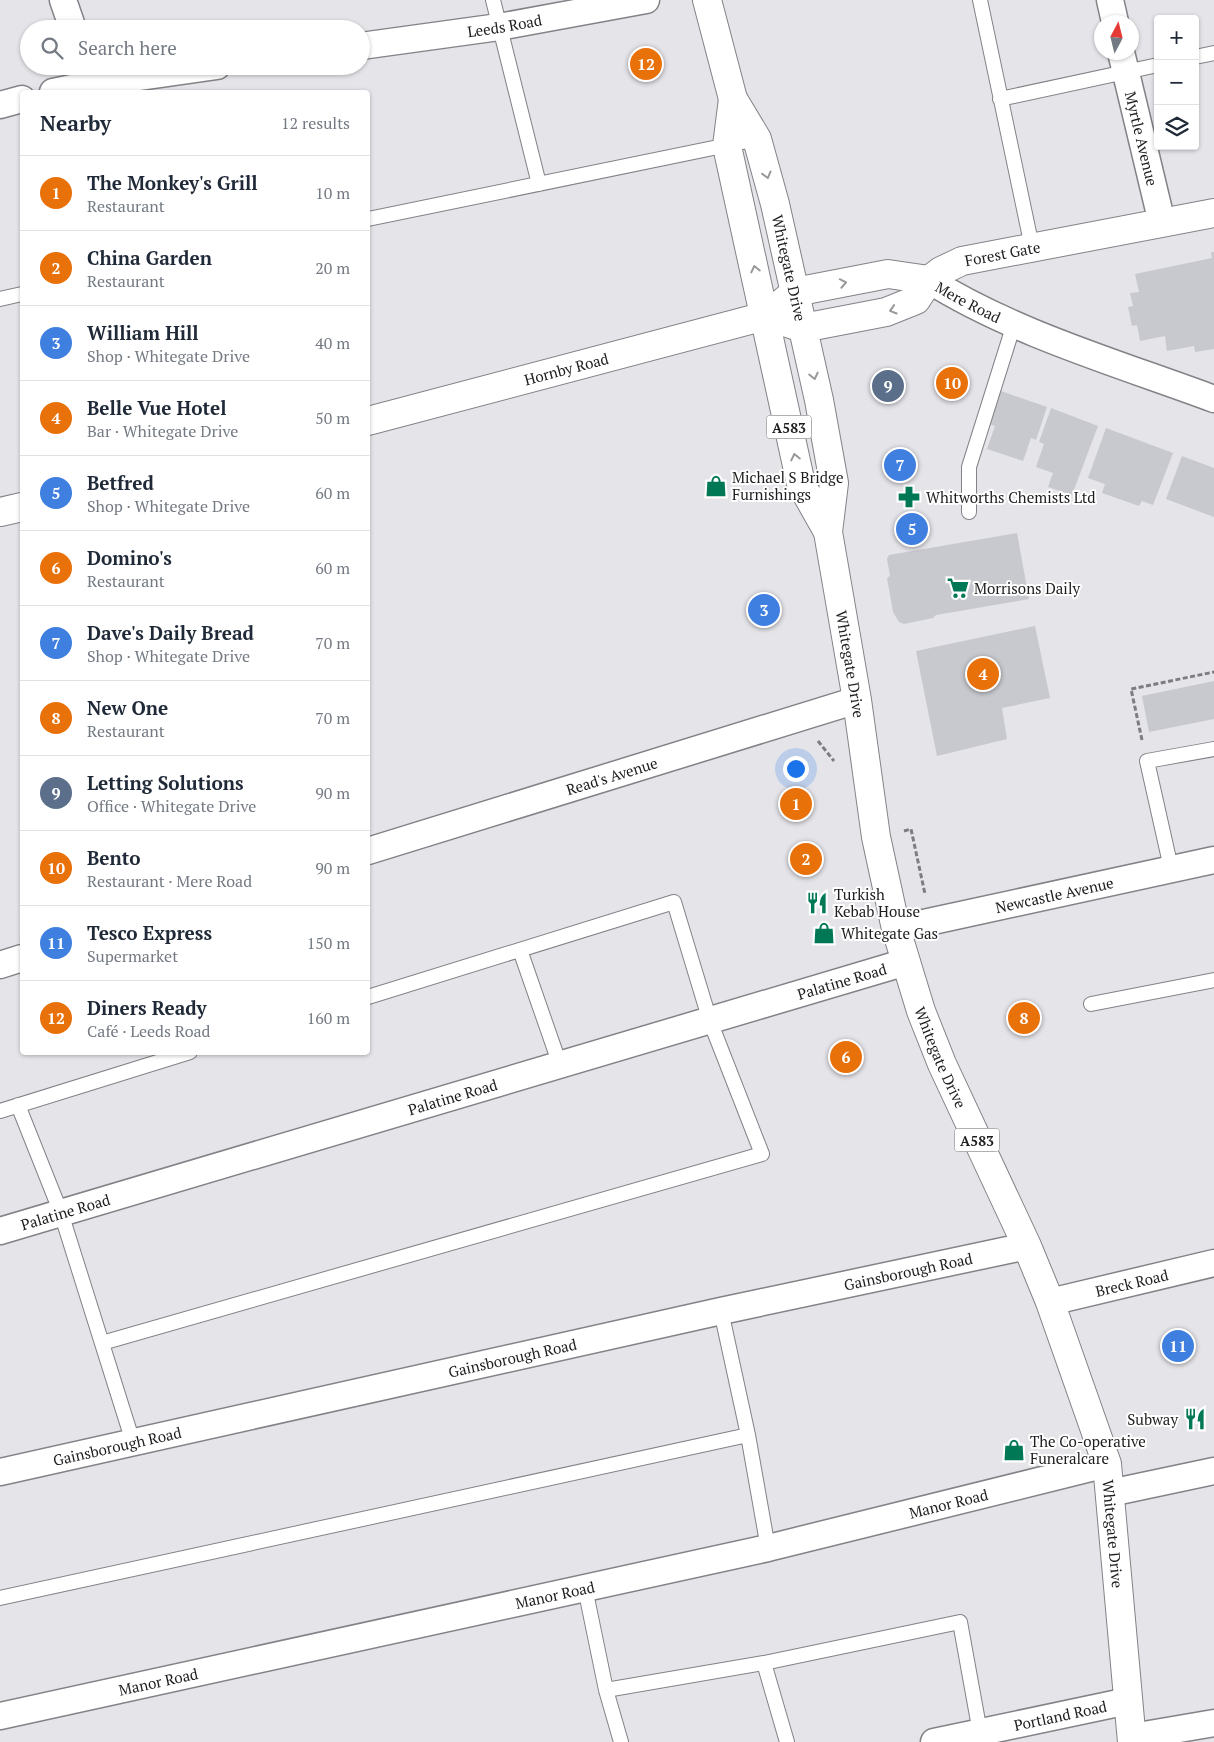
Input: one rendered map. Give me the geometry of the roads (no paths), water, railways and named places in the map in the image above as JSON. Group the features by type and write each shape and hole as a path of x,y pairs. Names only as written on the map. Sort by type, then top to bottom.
{"main road":[{"name":"Whitegate Drive","path":"707,0 732,99 757,139 820,400 834,483 828,532 857,700 876,837 896,929 921,1011 942,1064 1027,1246 1050,1302 1106,1464 1132,1739"},
{"name":"Whitegate Drive","path":"732,99 727,146 801,484 828,532"},
{"name":"Forest Gate","path":"928,280 940,271 962,262 1032,247 1214,214"},
{"path":"765,316 795,292 888,274 928,280"},
{"name":"Mere Road","path":"765,316 803,328 865,317 900,308 916,300 928,280"},
{"name":"Hornby Road","path":"370,420 765,316"},
{"path":"0,512 20,507"}],"street":[{"path":"63,0 70,20"},
{"name":"Leeds Road","path":"370,45 499,27 646,0"},
{"path":"1110,0 1113,15"},
{"name":"Myrtle Avenue","path":"1123,62 1162,223"},
{"path":"60,90 90,81 141,75"},
{"path":"0,105 20,100"},
{"name":"Mere Road","path":"928,280 962,301 1014,324 1214,399"},
{"name":"Read's Avenue","path":"370,850 857,700"},
{"name":"Newcastle Avenue","path":"896,929 1214,860"},
{"path":"0,965 20,959"},
{"name":"Palatine Road","path":"0,1231 906,962"},
{"name":"Gainsborough Road","path":"0,1472 720,1311 1027,1246"},
{"name":"Breck Road","path":"1050,1302 1214,1263"},
{"name":"Manor Road","path":"0,1716 768,1548 1106,1464"},
{"path":"1110,1493 1214,1471"},
{"name":"Portland Road","path":"934,1742 981,1737 1128,1701"},
{"path":"1132,1739 1214,1723"}],"lane":[{"path":"493,0 539,184"},
{"path":"980,0 1032,247"},
{"path":"1199,56 1214,53"},
{"path":"1000,99 1123,62 1154,65"},
{"path":"370,219 757,139"},
{"path":"0,299 20,294"},
{"path":"969,512 969,466 1014,324"},
{"path":"1171,868 1147,761 1214,749"},
{"path":"102,1343 762,1154 710,1021 674,902 370,997"},
{"path":"520,950 560,1065"},
{"path":"1091,1004 1214,980"},
{"path":"0,1111 180,1055"},
{"path":"18,1105 60,1213 133,1442"},
{"path":"720,1311 748,1435 768,1548"},
{"path":"0,1598 748,1435"},
{"path":"585,1588 606,1690 620,1742"},
{"path":"606,1690 764,1663 960,1622 981,1737"},
{"path":"764,1663 787,1742"}],"place":[{"name":"Diners Ready","path":"646,64"},
{"name":"Bento","path":"952,383"},
{"name":"Letting Solutions","path":"888,386"},
{"name":"Dave's Daily Bread","path":"900,465"},
{"name":"Michael S Bridge Furnishings","path":"716,486"},
{"name":"Whitworths Chemists Ltd","path":"909,497"},
{"name":"Betfred","path":"912,529"},
{"name":"Morrisons Daily","path":"958,588"},
{"name":"William Hill","path":"764,610"},
{"name":"Belle Vue Hotel","path":"983,674"},
{"name":"The Monkey's Grill","path":"796,804"},
{"name":"China Garden","path":"806,859"},
{"name":"Turkish Kebab House","path":"817,903"},
{"name":"Whitegate Gas","path":"824,933"},
{"name":"New One","path":"1024,1018"},
{"name":"Domino's","path":"846,1057"},
{"name":"Tesco Express","path":"1178,1346"},
{"name":"Subway","path":"1195,1419"},
{"name":"The Co-operative Funeralcare","path":"1014,1450"}]}
